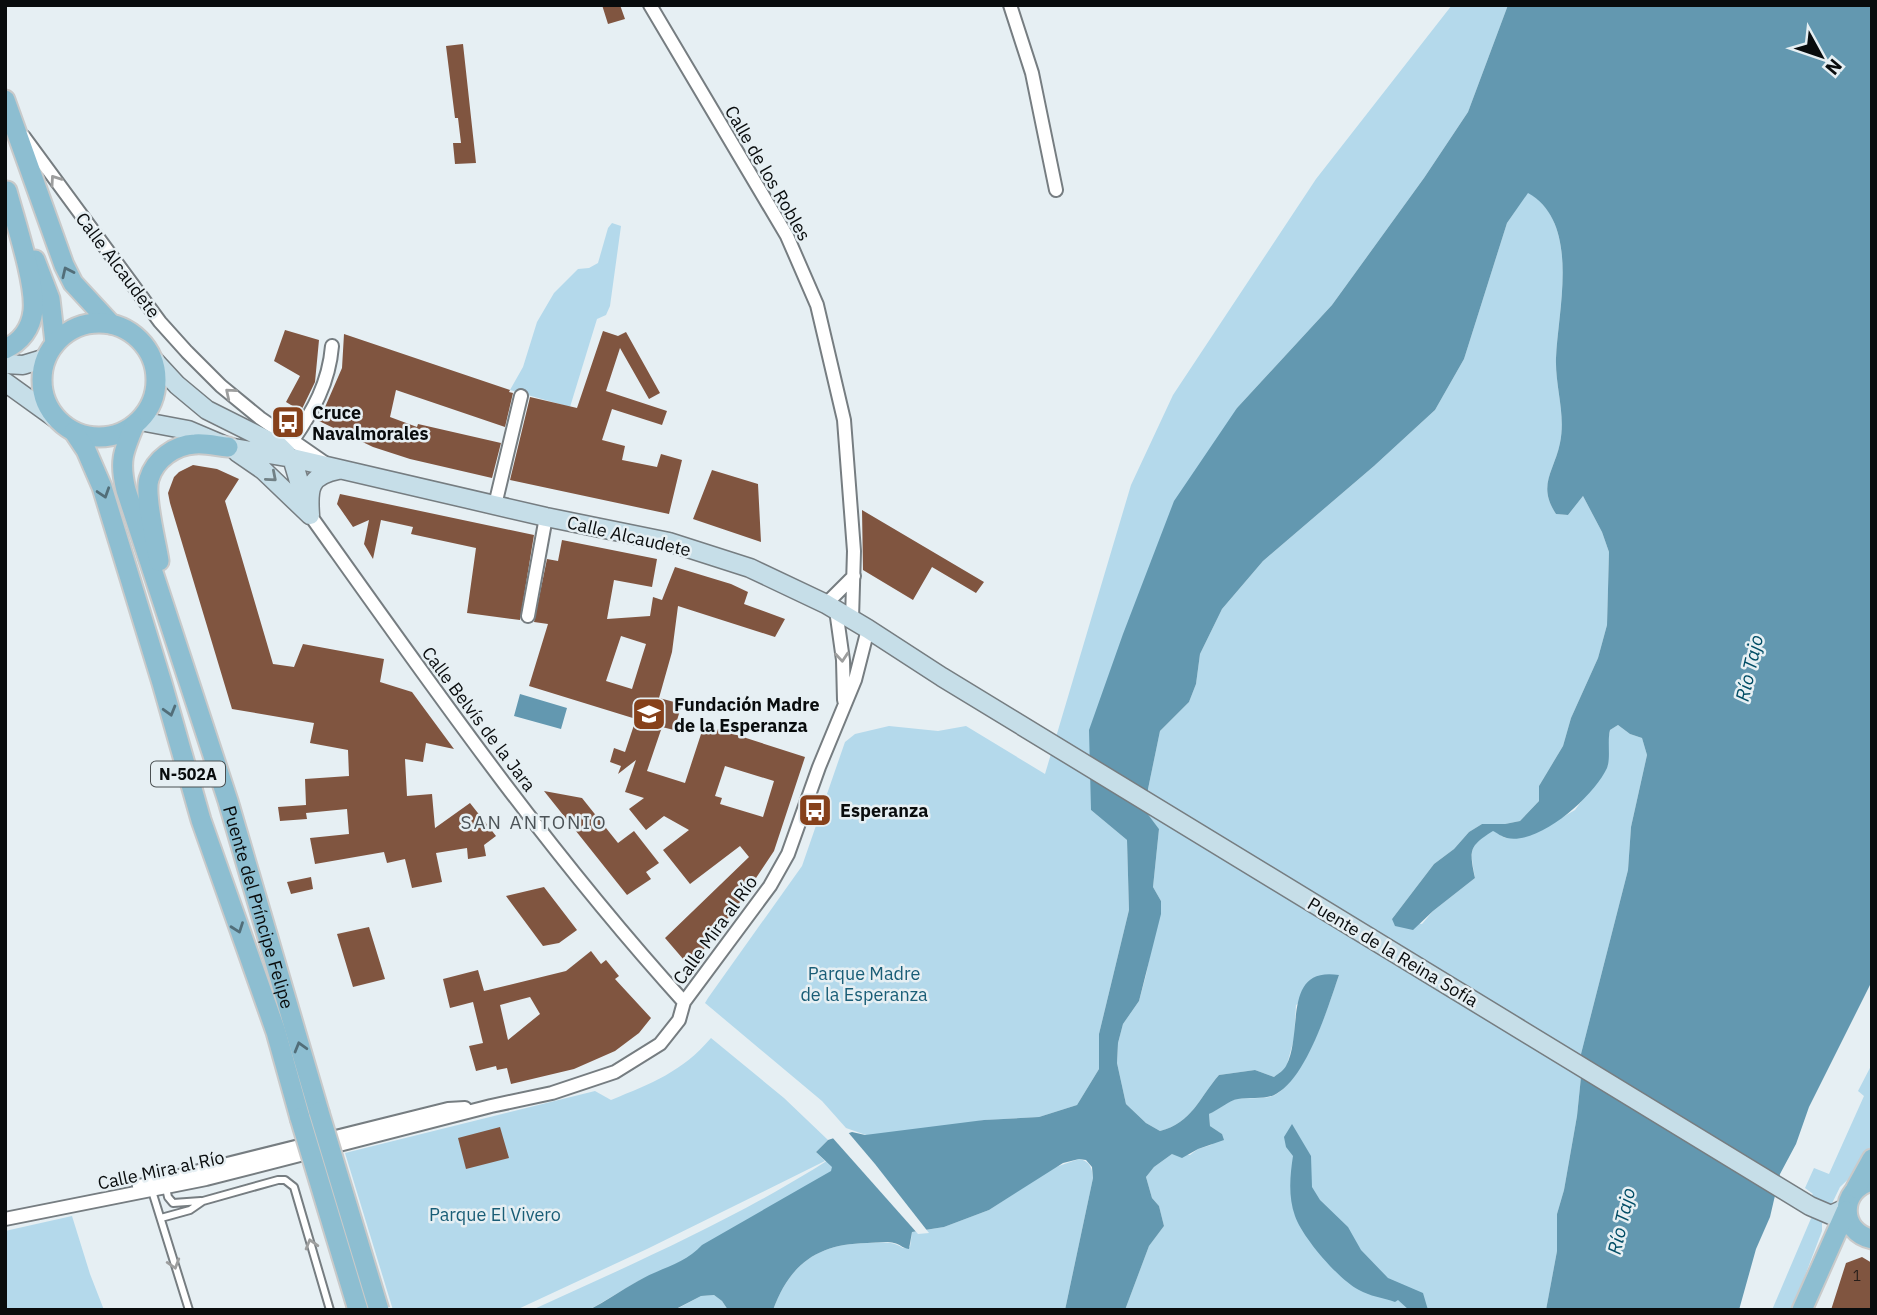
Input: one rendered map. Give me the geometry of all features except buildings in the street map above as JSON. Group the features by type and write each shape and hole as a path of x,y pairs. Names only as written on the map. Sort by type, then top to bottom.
{"main road":[{"path":"5,100 64,265 73,283 111,324"},
{"path":"6,189 50,299 51,351"},
{"path":"5,349 15,344 28,329 33,310 30,284 6,189"},
{"path":"55,418 44,395 43,370 51,351 66,333 95,323 111,324 136,336 153,359"},
{"path":"5,364 23,365 51,351"},
{"name":"Calle Alcaudete","path":"153,359 177,385 207,410 279,446 293,449 335,469 669,542 750,568 838,611 942,677"},
{"name":"N-502A","path":"55,418 74,432 89,437 105,438 121,434 137,423 154,398 157,385 153,359"},
{"path":"5,382 55,418"},
{"name":"Calle Alcaudete","path":"137,423 188,430 228,447 293,449"},
{"name":"Puente del Príncipe Felipe","path":"137,423 122,453 121,472 228,800 363,1264 379,1310"},
{"name":"Puente del Príncipe Felipe","path":"74,432 86,450 102,487 201,820 276,1032 358,1310"},
{"path":"169,622 150,510 149,481 155,466 172,451 197,443 228,447 263,470 310,515"},
{"path":"293,449 300,491 310,515"},
{"path":"310,515 309,493 313,482 324,473 335,469"},
{"name":"Puente de la Reina Sofía","path":"942,677 1810,1206 1831,1215 1846,1210"},
{"path":"1802,1310 1849,1199 1864,1185 1872,1159"},
{"path":"1846,1210 1850,1224 1869,1239"},
{"path":"1826,1255 1869,1239"}],"street":[{"name":"Calle de los Robles","path":"650,5 787,236 817,305 844,419 854,576 838,611 845,704"},
{"path":"1010,5 1032,73 1056,190"},
{"name":"Calle Alcaudete","path":"16,126 160,322 221,386 293,449"},
{"path":"293,449 322,392 331,366 332,346"},
{"path":"495,505 520,396"},
{"name":"Calle Belvís de la Jara","path":"310,515 444,703 534,822 617,927 684,1002"},
{"path":"528,616 546,517"},
{"path":"838,611 854,576"},
{"name":"Calle Mira al Río","path":"82,1204 159,1190 281,1162 491,1106 552,1093 615,1072 660,1044 679,1020 684,1002 770,886 788,854 819,767 855,680 868,629"},
{"name":"Calle Mira al Río","path":"82,1204 162,1180 448,1109 491,1106"},
{"path":"5,1219 82,1204"}],"lane":[{"path":"159,1190 173,1203 203,1201 278,1180 290,1183 295,1187 330,1310"},
{"path":"159,1190 161,1218 189,1310"},
{"path":"161,1218 190,1210 203,1201"}],"green space":[{"name":"Parque Madre de la Esperanza","path":"1452,5 1508,5 1468,112 1332,305 1237,408 1091,810 1127,840 1129,910 1099,1034 1099,1069 1077,1105 1039,1117 984,1120 932,1131 640,1280 589,1310 532,1310 661,1251 745,1208 827,1161 866,1135 846,1128 822,1101 705,1003 802,866 845,742 855,734 889,726 938,731 966,726 1045,774 1131,485 1173,395 1316,179"},
{"path":"1528,192 1545,206 1555,224 1561,245 1563,268 1556,358 1562,432 1547,486 1548,495 1556,514 1568,515 1583,496 1602,532 1609,552 1607,625 1598,658 1571,718 1563,746 1539,786 1539,801 1520,821 1482,824 1469,832 1454,849 1434,864 1392,919 1422,924 1433,911 1475,878 1473,850 1479,841 1493,830 1505,838 1542,829 1575,810 1608,765 1610,730 1618,725 1630,734 1642,738 1647,755 1631,827 1628,870 1581,1054 1584,1068 1564,1190 1557,1214 1557,1251 1546,1310 1125,1310 1149,1246 1164,1226 1159,1206 1152,1198 1146,1177 1154,1167 1172,1154 1190,1155 1211,1145 1222,1134 1210,1126 1209,1114 1234,1100 1271,1097 1286,1086 1306,1058 1339,975 1296,1005 1294,1039 1286,1068 1274,1077 1255,1070 1219,1075 1187,1116 1160,1131 1146,1123 1126,1104 1117,1063 1118,1043 1123,1024 1139,1001 1161,901 1153,887 1159,829 1147,813 1148,789 1160,731 1189,702 1196,684 1200,654 1222,609 1263,561 1435,410 1464,359 1507,223"},
{"path":"612,223 621,226 610,306 606,315 597,319 570,407 510,390 523,367 537,322 554,293 578,269 589,268 598,263 608,228"},
{"name":"Parque El Vivero","path":"711,1038 784,1098 828,1140 816,1152 825,1161 516,1310 393,1310 345,1153 595,1091 611,1100 653,1082 677,1068"},
{"path":"1872,1064 1872,1146 1861,1167 1840,1187 1822,1224 1822,1231 1792,1310 1772,1310 1815,1209 1814,1197 1811,1196 1813,1194 1805,1188 1814,1168 1829,1174 1864,1096 1858,1091"},
{"path":"1079,1159 1090,1166 1093,1178 1065,1310 773,1310 788,1280 797,1269 820,1253 849,1244 886,1242 903,1248 910,1247 912,1232 944,1227 989,1210 1053,1168"},
{"path":"72,1216 104,1310 5,1310 5,1231"},
{"path":"714,1295 728,1310 675,1310 701,1296"}],"water":[{"name":"Río Tajo","path":"1508,5 1872,5 1872,981 1809,1107 1796,1144 1780,1174 1770,1217 1756,1249 1739,1310 1546,1310 1557,1251 1557,1214 1564,1190 1584,1068 1581,1054 1628,870 1631,827 1647,755 1642,738 1630,734 1618,725 1610,730 1607,768 1591,792 1578,804 1535,834 1507,838 1493,831 1479,841 1473,850 1475,878 1413,930 1395,926 1392,919 1434,864 1454,849 1469,832 1482,824 1520,821 1539,801 1539,786 1563,746 1571,718 1598,658 1607,625 1609,552 1602,532 1583,496 1568,515 1556,514 1548,495 1547,486 1562,432 1556,358 1563,268 1561,245 1555,225 1545,207 1528,193 1507,223 1464,359 1435,410 1263,561 1222,609 1200,654 1196,684 1189,702 1160,731 1148,789 1147,813 1159,829 1153,887 1161,901 1161,914 1139,1001 1123,1024 1118,1043 1117,1063 1126,1104 1146,1123 1160,1131 1187,1116 1219,1075 1255,1070 1274,1077 1285,1067 1291,1053 1301,991 1309,981 1321,975 1339,975 1307,1057 1287,1085 1272,1096 1235,1100 1209,1114 1210,1126 1222,1134 1224,1140 1182,1158 1172,1154 1154,1167 1146,1177 1152,1198 1159,1206 1164,1226 1149,1246 1125,1310 1065,1310 1093,1178 1092,1167 1086,1160 1079,1159 1063,1163 989,1210 944,1227 912,1232 909,1249 894,1243 881,1242 849,1244 820,1253 797,1269 788,1280 773,1310 728,1310 714,1295 701,1296 674,1310 589,1310 646,1276 688,1257 702,1245 831,1171 832,1167 816,1152 828,1140 852,1132 865,1135 984,1120 1039,1117 1077,1105 1099,1069 1099,1034 1129,910 1127,840 1091,810 1089,730 1174,501 1237,408 1332,305 1424,178 1468,112"},
{"path":"520,694 567,708 561,729 514,716"},
{"path":"1292,1124 1311,1156 1312,1187 1320,1200 1348,1227 1361,1250 1388,1278 1423,1293 1428,1310 1409,1310 1398,1300 1395,1302 1359,1290 1332,1268 1313,1246 1299,1225 1291,1201 1293,1156 1286,1147 1284,1137"}],"pier":[{"path":"847,1131 929,1233 918,1234 831,1136"}],"place":[{"name":"Cruce Navalmorales","path":"288,422"},
{"name":"Fundación Madre de la Esperanza","path":"649,714"},
{"name":"Esperanza","path":"815,810"}],"district":[{"name":"SAN ANTONIO","path":"534,822"}]}
